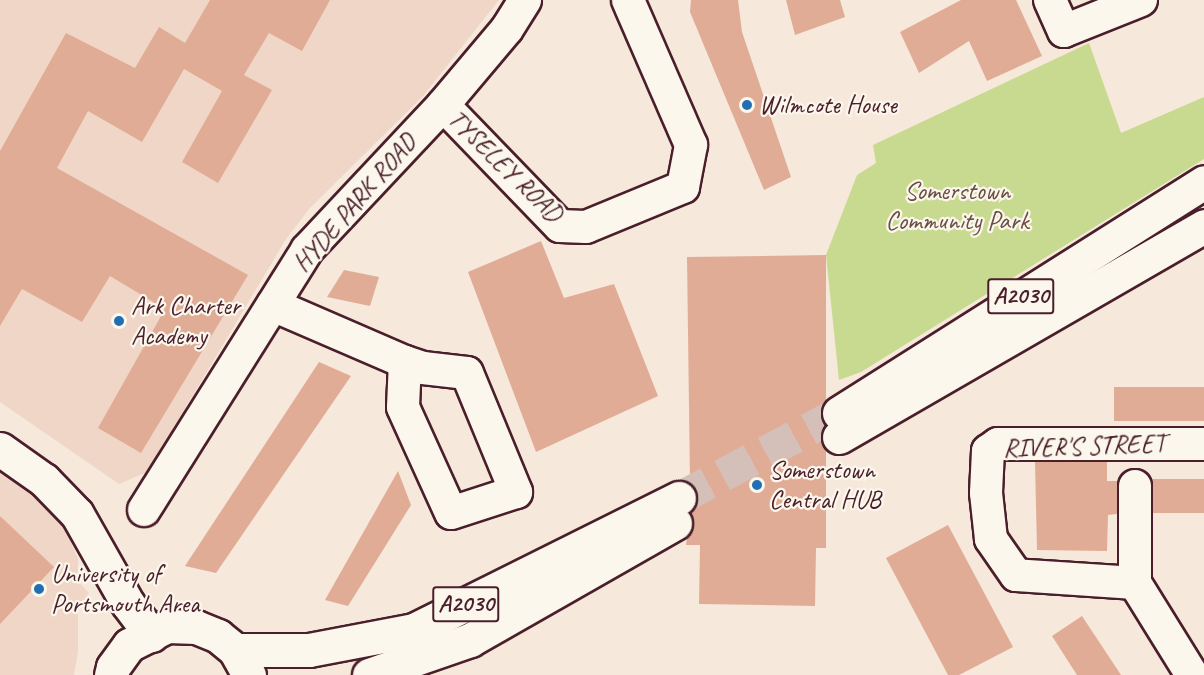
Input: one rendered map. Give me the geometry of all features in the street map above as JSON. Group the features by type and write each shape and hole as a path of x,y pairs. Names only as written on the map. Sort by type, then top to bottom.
{"main road":[{"name":"A2030","path":"1204,182 839,425 1204,226"},
{"path":"0,449 44,480 77,514 128,604 151,634"},
{"name":"A2030","path":"242,662 414,630 679,509 470,640 369,675"},
{"path":"111,675 113,667 129,645 167,626 196,627 218,636 242,662"}],"street":[{"name":"HYDE PARK ROAD","path":"144,510 307,250 442,105 507,29 525,0"},
{"name":"TYSELEY ROAD","path":"442,105 560,226 586,227 683,186 691,145 628,0"},
{"path":"1050,0 1064,31 1141,0"},
{"path":"273,305 405,362 423,368 467,372 516,492 451,513 403,407 405,362"},
{"name":"RIVER'S STREET","path":"1135,583 1016,575 991,539 986,493 988,451 998,444 1204,444"},
{"path":"1135,486 1135,583 1192,675"}],"shaded area":[{"name":"Ark Charter Academy","path":"0,0 499,0 423,96 310,208 286,239 147,472 119,484 0,402"},
{"name":"University of Portsmouth Area","path":"0,449 44,480 78,559 78,581 89,593 78,608 78,652 74,675 0,675"}],"green space":[{"name":"Somerstown Community Park","path":"1089,43 1121,133 1204,97 1204,159 861,372 839,380 826,255 857,175 876,163 873,145"}],"building":[{"path":"210,0 330,0 302,51 269,33 244,75 272,90 218,183 182,162 222,91 184,69 142,142 88,111 57,168 248,275 141,453 98,428 165,309 110,276 82,322 22,289 0,326 0,151 66,33 135,68 159,27 185,43"},
{"name":"Wilmcote House","path":"691,0 738,0 742,32 791,177 764,190 690,12"},
{"name":"Wilmcote House","path":"786,0 840,0 845,17 795,35"},
{"path":"961,0 1016,0 1042,56 987,81 969,41 919,73 900,32"},
{"path":"541,241 564,298 614,284 658,396 536,452 468,272"},
{"name":"Somerstown Central HUB","path":"826,255 826,400 820,413 825,425 820,438 826,450 826,548 816,548 815,606 699,604 700,545 686,545 687,537 694,524 690,512 698,499 690,483 687,257"},
{"path":"344,270 379,277 370,306 327,297"},
{"path":"319,362 351,376 216,573 185,566"},
{"path":"1114,387 1204,387 1204,421 1114,421"},
{"path":"1035,462 1107,462 1107,481 1118,481 1117,514 1108,515 1107,551 1037,550"},
{"path":"398,471 411,505 348,606 325,600"},
{"path":"1151,479 1204,479 1204,513 1151,513"},
{"path":"0,516 54,567 0,624"},
{"path":"948,525 1013,647 959,675 948,675 886,558"},
{"path":"1082,616 1121,675 1077,675 1052,636"}],"tunnel":[{"path":"679,498 839,413"}],"place":[{"name":"Wilmcote House","path":"747,105"},
{"name":"Ark Charter Academy","path":"119,321"},
{"name":"Somerstown Central HUB","path":"757,485"},
{"name":"University of Portsmouth Area","path":"39,589"}]}
